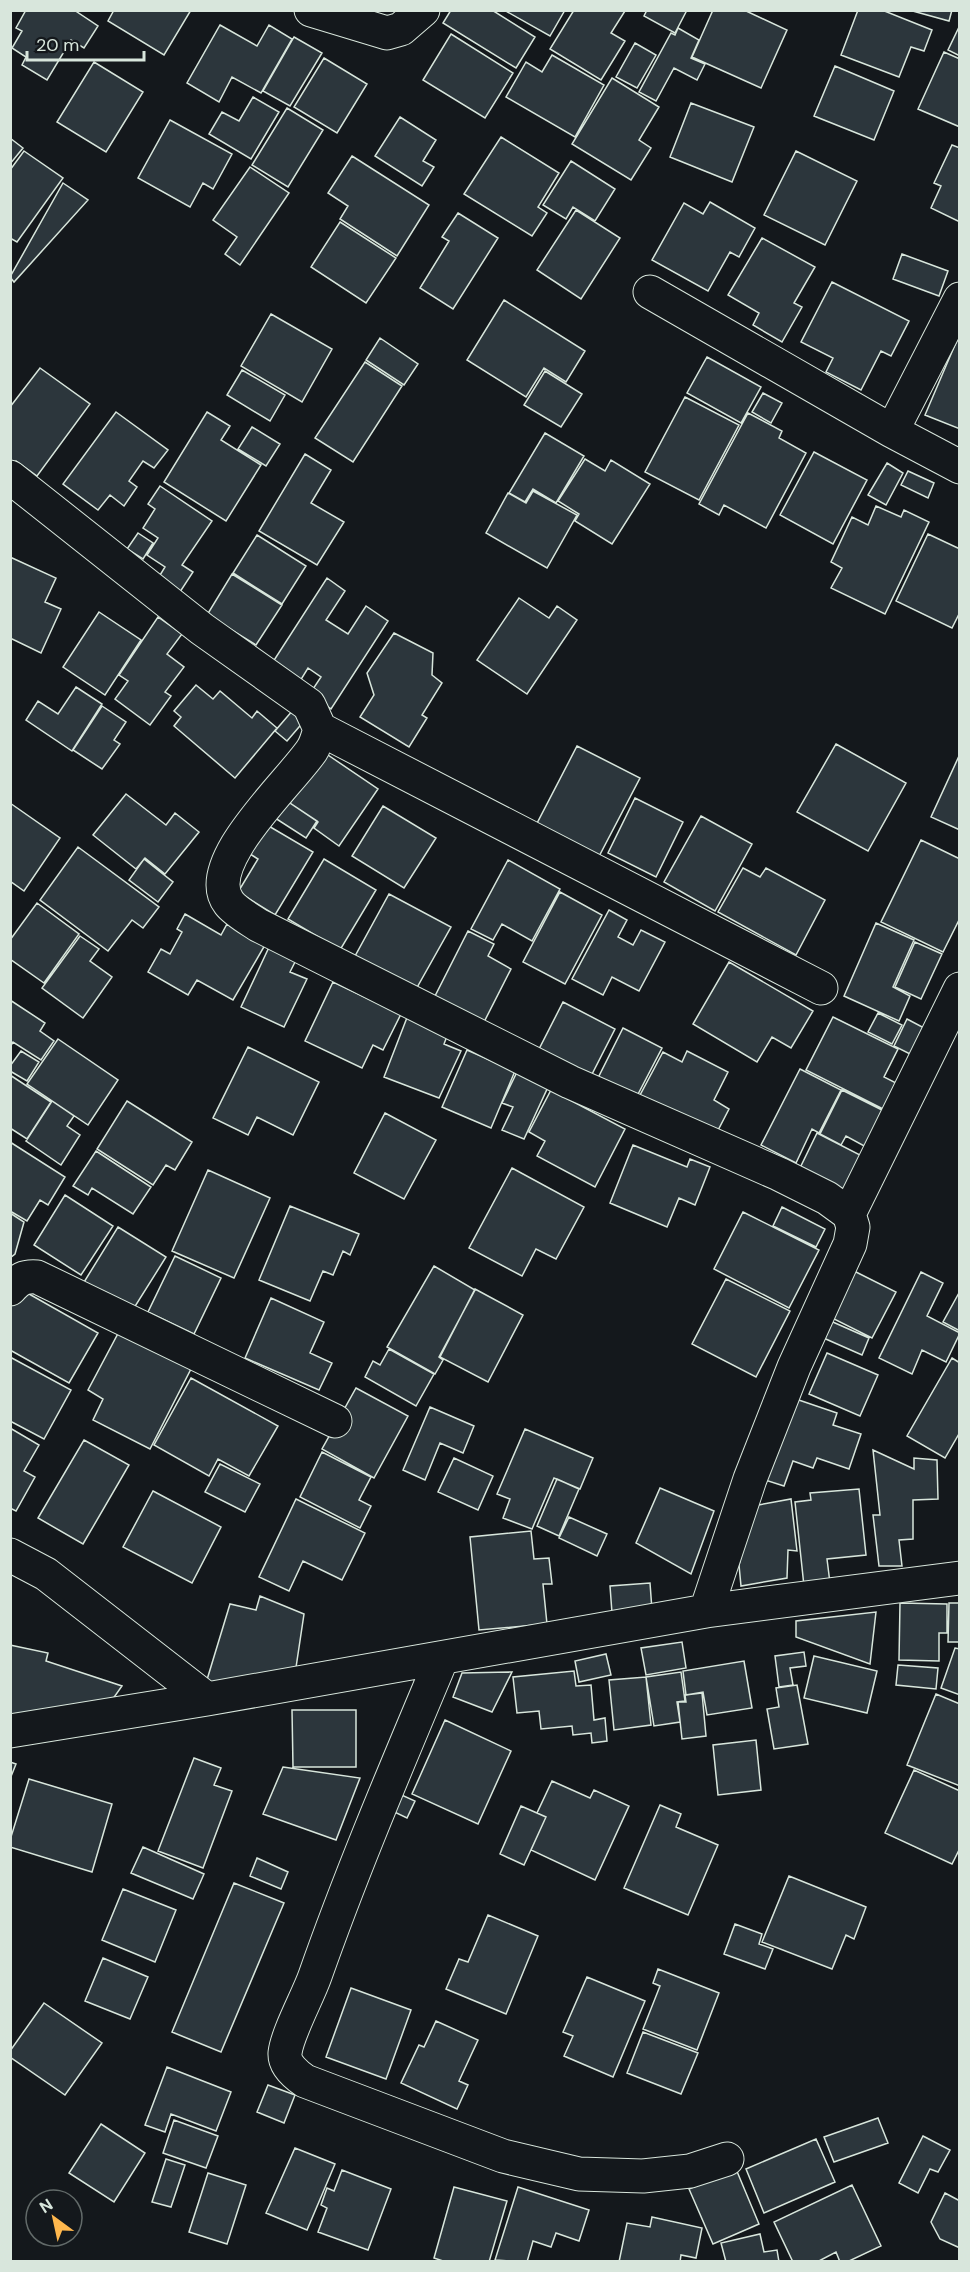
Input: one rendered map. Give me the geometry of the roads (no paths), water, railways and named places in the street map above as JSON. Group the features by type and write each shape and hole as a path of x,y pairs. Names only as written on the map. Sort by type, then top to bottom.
{"street":[{"path":"311,10 387,33 401,29 423,10"},
{"path":"650,292 892,431 960,467"},
{"path":"892,431 960,299"},
{"path":"10,477 202,629 309,705 320,729 821,988"},
{"path":"320,729 313,749 230,853 222,880 228,902 258,925 560,1077 779,1174 827,1198 849,1214"},
{"path":"706,1611 750,1479 790,1377 850,1244 852,1227 849,1214 960,989"},
{"path":"960,1003 956,1019 960,1037"},
{"path":"10,1289 17,1281 27,1276 37,1277 335,1421"},
{"path":"10,1555 46,1574 207,1699"},
{"path":"10,1731 207,1699 706,1611 960,1578"},
{"path":"442,1658 340,1906 308,1995 288,2041 285,2055 288,2066 294,2074 305,2081 503,2156 579,2174 643,2176 690,2171 728,2159"}]}
